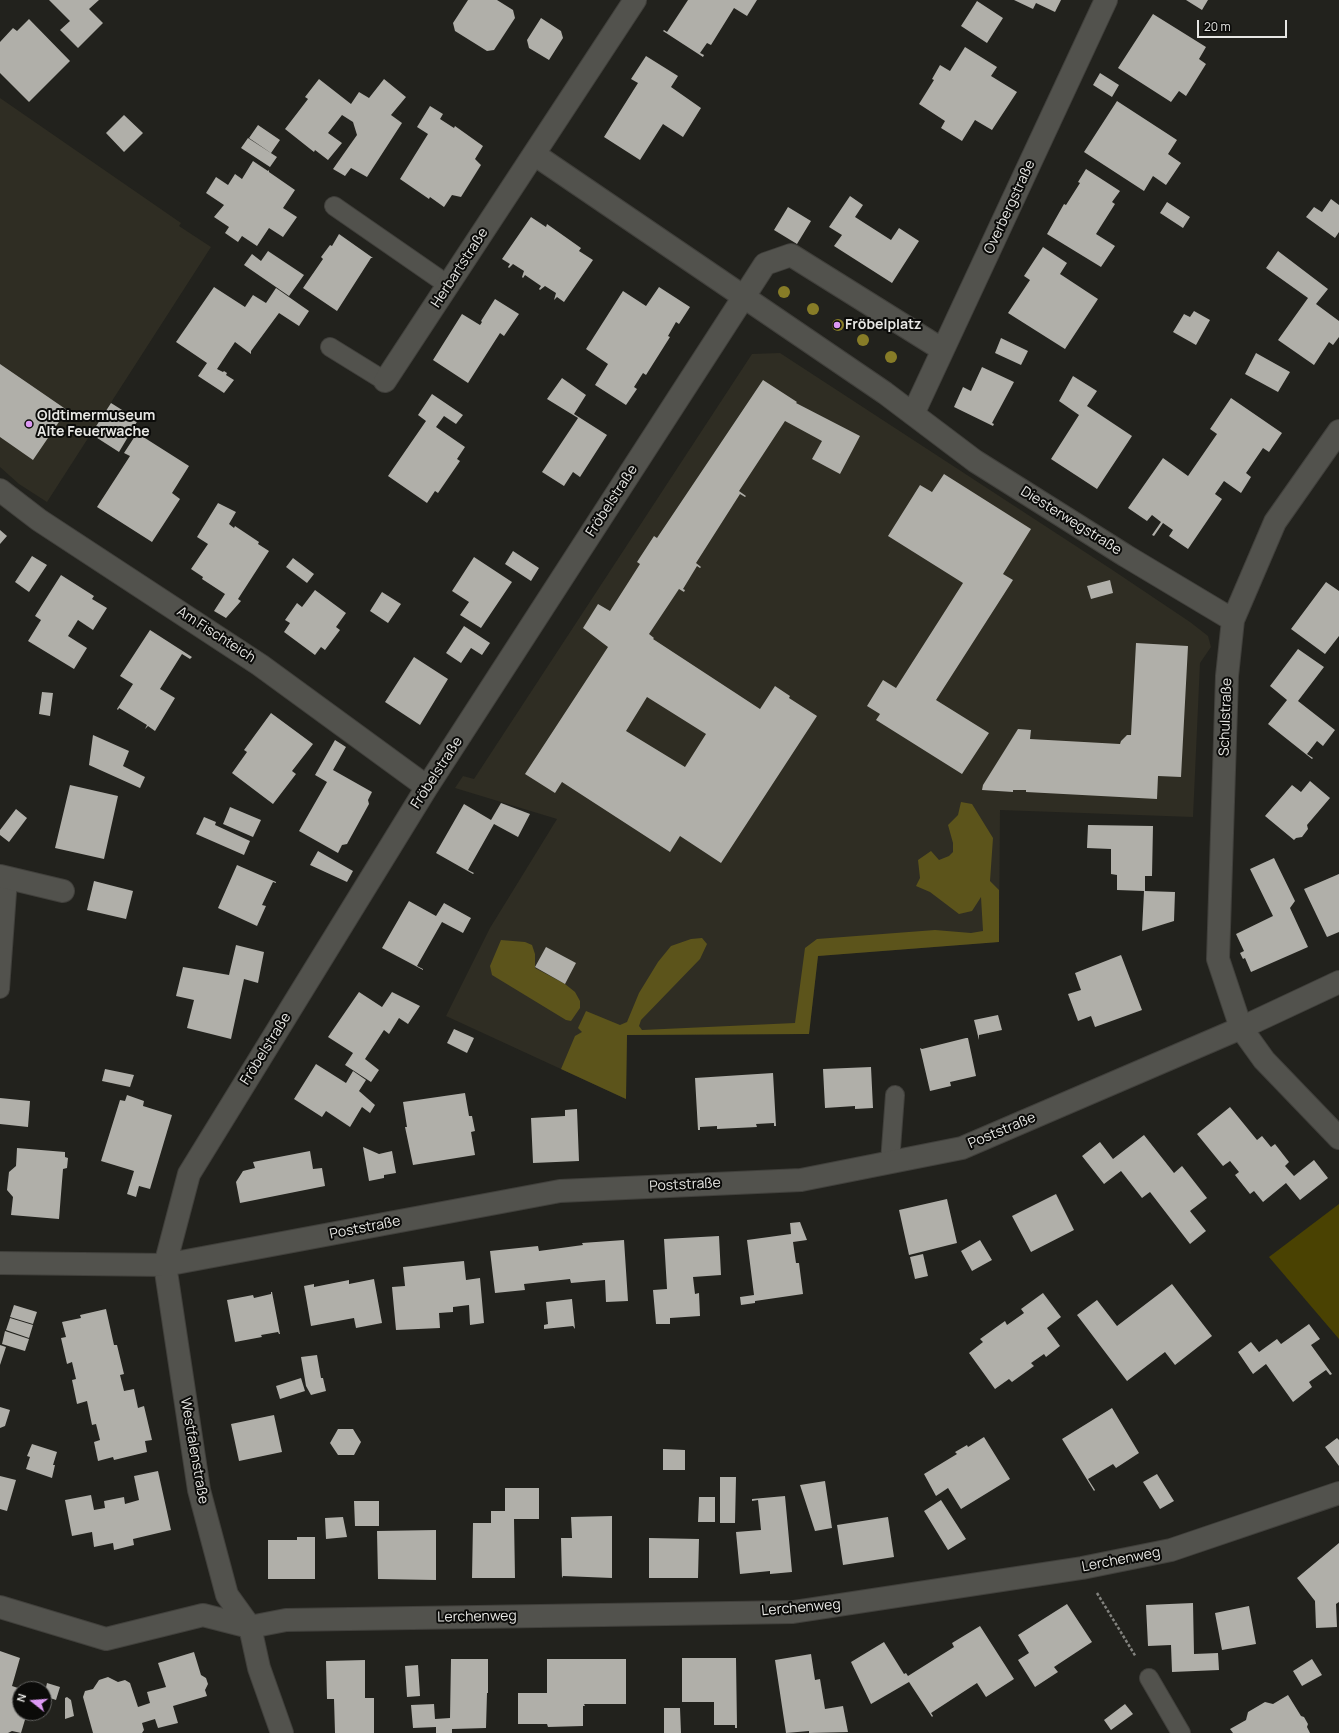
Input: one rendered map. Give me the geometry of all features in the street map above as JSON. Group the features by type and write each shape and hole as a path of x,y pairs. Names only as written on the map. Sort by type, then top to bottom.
{"street":[{"name":"Herbartstraße","path":"385,381 635,0"},
{"name":"Overbergstraße","path":"913,414 1106,0"},
{"path":"534,154 913,414"},
{"path":"744,298 765,264 791,255 943,350"},
{"name":"Fröbelstraße","path":"165,1265 188,1174 427,787 744,298"},
{"name":"Diesterwegstraße","path":"913,414 975,461 1126,556 1233,620"},
{"name":"Schulstraße","path":"1339,431 1275,522 1233,620 1227,676 1218,959 1241,1028 1264,1060 1339,1138"},
{"name":"Am Fischteich","path":"0,490 40,520 260,665 427,787"},
{"path":"4,877 63,891"},
{"name":"Poststraße","path":"0,1263 165,1265 560,1191 800,1180 962,1148 1241,1028 1339,982"},
{"name":"Westfalenstraße","path":"165,1265 199,1490 227,1595 250,1627 259,1668 282,1733"},
{"name":"Lerchenweg","path":"250,1627 286,1620 793,1612 1082,1568 1171,1550 1339,1493"},
{"path":"0,1607 106,1639 203,1615 250,1627"}],"lane":[{"path":"334,206 448,285"},
{"path":"330,347 385,381"},
{"path":"0,989 4,877"},
{"path":"890,1162 896,1095"},
{"path":"1148,1678 1181,1733"}],"path":[{"path":"1082,1568 1148,1678"}],"shaded area":[{"path":"0,98 181,223 179,226 211,247 47,502 19,484 0,467"},
{"path":"780,353 1111,569 1190,622 1208,636 1211,647 1200,663 1193,817 1000,810 999,942 818,956 809,1034 627,1035 626,1099 446,1016 490,928 557,819 455,788 463,776 474,779 752,354"},
{"path":"961,802 972,804 993,838 990,881 999,890 999,942 818,956 809,1034 627,1035 626,1099 561,1069 575,1036 582,1032 578,1028 586,1011 620,1025 627,1022 639,993 658,962 671,946 691,939 702,938 707,944 700,959 641,1020 639,1026 642,1030 795,1023 805,948 817,939 935,930 971,933 983,931 981,897 972,911 959,914 930,892 916,886 920,878 918,860 931,851 939,860 949,856 953,852 953,843 948,825 958,815"},
{"path":"501,940 525,942 532,945 535,954 535,968 565,984 575,992 580,1001 580,1008 571,1021 566,1020 492,975 490,966"},
{"path":"1339,1204 1339,1339 1269,1257"}],"building":[{"path":"49,0 99,0 89,9 103,23 78,48 60,30 70,21"},
{"path":"468,0 497,0 513,10 515,18 494,50 487,51 455,31 453,23"},
{"path":"688,0 757,0 747,16 734,8 711,45 707,43 700,53 704,55 703,57 663,31 664,30 667,32"},
{"path":"1014,0 1061,0 1055,12 1036,3 1033,9"},
{"path":"1186,0 1208,0 1202,10"},
{"path":"977,1 1003,18 987,43 961,26"},
{"path":"1153,14 1206,47 1199,59 1206,64 1186,96 1179,91 1171,102 1118,68"},
{"path":"541,18 561,31 563,38 549,60 529,48 527,40"},
{"path":"29,19 70,61 29,102 0,73 0,42 13,28 17,31"},
{"path":"965,47 997,67 991,76 1017,92 992,130 975,120 962,141 941,128 945,121 919,104 934,80 932,79 940,65 950,71"},
{"path":"646,56 678,76 671,87 701,108 683,137 663,124 640,160 604,137 638,83 631,79"},
{"path":"1100,73 1119,85 1112,97 1093,85"},
{"path":"319,79 351,104 359,92 369,98 384,79 406,97 391,115 402,123 367,177 351,168 345,176 333,169 357,135 353,122 342,115 328,133 342,143 328,160 315,150 314,152 285,129 308,99 305,97"},
{"path":"1117,101 1177,140 1168,154 1181,163 1166,185 1153,176 1144,191 1084,152"},
{"path":"430,106 443,114 440,119 454,128 455,126 483,146 475,159 481,165 461,197 452,195 444,207 430,197 429,199 400,179 428,134 417,127"},
{"path":"124,115 143,133 124,152 106,133"},
{"path":"258,125 280,140 271,153 249,138"},
{"path":"248,138 277,157 270,167 241,148"},
{"path":"253,161 268,171 269,170 269,172 295,190 283,208 297,217 283,237 269,228 257,246 242,236 238,242 225,233 229,227 214,217 224,205 206,193 216,177 228,185 235,174 242,179"},
{"path":"1086,169 1120,191 1112,202 1115,204 1096,234 1115,246 1101,267 1047,234 1064,204 1066,205 1080,183 1078,182"},
{"path":"850,196 863,205 855,217 891,240 899,228 919,241 892,283 834,246 842,235 829,227"},
{"path":"1331,199 1339,205 1339,232 1335,238 1306,217 1314,207 1322,212"},
{"path":"1167,202 1190,217 1183,228 1160,213"},
{"path":"788,207 811,221 797,244 774,230"},
{"path":"531,217 546,227 547,224 581,248 579,251 593,260 564,302 557,297 554,300 556,293 545,286 540,290 539,289 541,286 525,275 523,278 522,277 524,271 513,264 509,268 508,267 510,264 502,259"},
{"path":"339,234 373,258 371,258 337,311 303,288 323,259 321,257 330,245 332,246"},
{"path":"1043,247 1067,263 1060,274 1098,299 1065,349 1008,313 1030,280 1024,276"},
{"path":"268,251 304,275 289,296 244,265 252,254 261,261"},
{"path":"1278,251 1328,289 1316,304 1339,321 1339,337 1333,345 1329,342 1314,365 1278,340 1308,298 1266,268"},
{"path":"214,287 245,307 253,295 266,303 276,288 309,311 299,326 279,313 251,351 251,354 235,342 217,369 223,372 224,371 227,373 226,375 234,380 224,393 198,376 207,363 176,342"},
{"path":"659,287 690,307 679,324 676,322 668,336 670,337 646,375 643,373 634,387 637,389 626,405 595,385 608,364 586,349 623,291 646,306"},
{"path":"495,299 519,314 504,336 500,333 468,383 433,360 462,314 480,325"},
{"path":"1194,311 1210,320 1196,345 1173,332 1184,314 1190,317"},
{"path":"1001,338 1028,351 1021,365 995,353"},
{"path":"1256,353 1290,372 1278,392 1245,374"},
{"name":"Oldtimermuseum Alte Feuerwache","path":"0,364 67,410 33,460 0,437"},
{"path":"982,367 1014,382 992,423 994,424 993,426 954,407 963,387 971,391"},
{"path":"1073,376 1097,391 1087,406 1132,436 1097,489 1051,459 1079,415 1059,401"},
{"path":"562,378 586,395 574,414 607,435 580,477 573,472 564,486 542,472 578,418 547,399"},
{"path":"763,380 797,402 796,403 860,436 840,474 812,459 822,441 785,421 739,491 746,496 745,497 740,494 696,563 701,567 700,568 697,566 683,589 685,590 684,592 679,589 649,634 654,638 653,639 760,709 775,686 790,696 789,698 817,716 721,863 680,836 670,852 562,782 555,793 525,774 608,647 583,628 598,604 610,611 640,564 637,562 654,536 657,538","holes":["647,697 706,734 685,767 626,731"]},
{"path":"432,394 463,415 456,424 444,416 436,427 465,447 457,459 460,461 438,493 435,491 427,503 388,476 426,421 418,415"},
{"path":"1231,398 1282,433 1269,452 1263,448 1246,473 1251,477 1241,493 1224,481 1215,494 1222,499 1188,549 1169,536 1173,530 1163,523 1154,536 1152,535 1161,522 1152,515 1147,521 1128,508 1163,458 1188,476 1217,434 1210,429"},
{"path":"111,403 138,420 119,452 91,434"},
{"path":"137,433 189,466 172,493 180,499 152,542 97,507 130,456 124,453"},
{"path":"944,474 1031,529 1003,574 1013,580 936,700 989,733 962,774 876,720 880,714 867,706 883,680 896,688 963,583 888,536 920,485 932,492"},
{"path":"218,503 236,512 229,524 234,528 235,526 259,542 258,544 269,551 238,599 241,601 226,618 214,611 225,594 202,579 203,577 191,569 208,544 197,537"},
{"path":"0,530 7,536 0,544"},
{"path":"513,551 539,568 531,581 505,564"},
{"path":"32,556 47,565 29,592 15,582"},
{"path":"474,557 512,582 481,628 460,615 469,602 452,591"},
{"path":"293,558 314,574 307,583 286,567"},
{"path":"61,575 94,596 92,599 107,608 93,630 78,620 68,636 87,648 74,669 28,641 41,620 35,616"},
{"path":"1110,580 1113,593 1091,599 1087,586"},
{"path":"1326,582 1339,591 1339,636 1325,654 1291,629"},
{"path":"315,590 346,613 336,627 340,630 325,650 321,647 315,655 284,632 290,623 285,620 297,603 302,607"},
{"path":"382,592 401,604 388,623 370,611"},
{"path":"464,626 490,643 482,655 471,648 461,663 446,653"},
{"path":"150,630 192,657 190,659 182,654 160,689 175,698 155,731 148,726 145,729 147,725 119,708 118,710 117,709 133,684 120,676"},
{"path":"1136,643 1188,646 1181,777 1158,776 1157,799 1026,792 1026,790 1013,790 1013,792 982,790 983,785 1018,729 1031,730 1030,739 1120,744 1127,735 1131,735"},
{"path":"1298,649 1324,667 1298,701 1335,730 1323,746 1317,741 1307,754 1313,758 1312,759 1268,724 1287,700 1270,686"},
{"path":"414,657 448,679 420,725 385,702"},
{"path":"42,692 53,693 50,716 39,714"},
{"path":"271,713 313,744 292,771 296,774 273,804 232,773 247,752 244,750"},
{"path":"93,735 129,751 123,766 145,777 140,788 89,765"},
{"path":"335,740 346,747 333,770 372,792 368,800 369,804 347,844 342,845 338,853 299,831 327,782 315,775"},
{"path":"1310,781 1330,798 1307,825 1308,829 1302,837 1294,840 1265,816 1292,785 1301,792"},
{"path":"70,785 118,796 104,859 55,848"},
{"path":"501,803 530,814 518,837 494,824 468,870 474,873 473,874 436,853 464,804 491,820"},
{"path":"230,807 261,820 253,837 223,824"},
{"path":"16,809 27,818 9,842 0,835 0,830"},
{"path":"204,817 216,822 215,825 250,841 244,855 196,834"},
{"path":"1088,825 1153,826 1152,876 1145,876 1145,891 1175,892 1174,921 1142,931 1144,891 1117,890 1117,875 1111,874 1111,849 1087,848"},
{"path":"318,851 353,871 347,882 310,865"},
{"path":"1274,858 1295,901 1290,908 1308,947 1251,972 1245,958 1243,959 1240,953 1244,951 1236,934 1273,916 1250,869"},
{"path":"237,865 276,882 273,882 262,905 266,906 257,926 218,908"},
{"path":"1339,874 1339,932 1327,937 1304,889"},
{"path":"94,881 133,891 126,919 87,910"},
{"path":"409,901 436,916 444,903 471,918 463,933 442,922 417,966 423,970 382,948"},
{"path":"236,945 264,952 258,983 244,979 231,1039 187,1028 194,1000 176,996 183,967 229,975"},
{"path":"546,947 576,963 565,984 535,967"},
{"path":"1121,955 1142,1010 1095,1027 1091,1016 1078,1021 1068,994 1081,990 1075,973"},
{"path":"359,992 382,1007 392,992 420,1006 408,1024 399,1018 389,1034 384,1030 365,1059 379,1070 371,1082 345,1065 353,1053 328,1037"},
{"path":"998,1015 1002,1030 979,1035 979,1040 974,1020"},
{"path":"454,1029 474,1038 467,1053 447,1043"},
{"path":"968,1038 976,1076 950,1082 951,1086 930,1091 920,1048 922,1049"},
{"path":"316,1064 346,1083 353,1071 366,1080 359,1091 375,1105 370,1113 362,1107 350,1127 326,1111 322,1117 294,1099"},
{"path":"871,1067 873,1108 855,1109 855,1106 825,1108 823,1069"},
{"path":"105,1069 134,1075 130,1087 102,1081"},
{"path":"773,1073 776,1126 774,1126 774,1123 756,1124 757,1127 717,1129 717,1126 700,1127 700,1130 698,1130 695,1078"},
{"path":"465,1093 469,1116 472,1116 475,1131 471,1132 475,1155 413,1165 405,1127 407,1127 403,1102"},
{"path":"127,1095 144,1101 143,1106 172,1115 150,1189 139,1186 136,1197 127,1194 134,1171 101,1161 120,1100 125,1101"},
{"path":"0,1098 30,1101 28,1127 0,1124"},
{"path":"1230,1107 1257,1140 1262,1136 1271,1147 1275,1144 1289,1162 1285,1166 1294,1176 1314,1160 1328,1178 1300,1200 1286,1183 1263,1202 1254,1191 1250,1194 1235,1175 1239,1172 1230,1161 1223,1166 1197,1134"},
{"path":"577,1109 579,1161 533,1163 531,1118 565,1116 565,1110"},
{"path":"1144,1135 1174,1173 1182,1166 1207,1198 1190,1211 1206,1231 1190,1244 1150,1192 1142,1198 1121,1171 1104,1184 1082,1156 1100,1142 1113,1159"},
{"path":"363,1147 379,1154 392,1151 396,1173 384,1175 384,1178 369,1181"},
{"path":"17,1148 65,1152 65,1157 68,1158 67,1168 63,1169 59,1219 11,1215 13,1197 7,1190 9,1172 16,1166"},
{"path":"310,1151 313,1169 322,1168 325,1186 240,1203 236,1182 243,1171 255,1168 253,1162"},
{"path":"1056,1194 1074,1230 1031,1252 1012,1216"},
{"path":"947,1199 957,1243 909,1255 899,1210"},
{"path":"800,1222 807,1240 793,1242 796,1263 799,1263 803,1294 755,1301 755,1303 741,1305 740,1297 754,1295 747,1240 791,1234 790,1223"},
{"path":"719,1236 721,1275 693,1277 695,1294 699,1293 700,1316 670,1318 670,1324 656,1324 653,1290 667,1289 664,1239"},
{"path":"624,1240 628,1301 606,1302 605,1280 571,1283 570,1279 524,1284 525,1290 495,1293 490,1251 538,1246 539,1251 583,1245 582,1243"},
{"path":"980,1240 992,1260 972,1271 961,1251"},
{"path":"923,1254 928,1276 915,1279 910,1257"},
{"path":"464,1261 466,1280 480,1278 484,1323 470,1325 469,1305 453,1307 453,1312 439,1313 440,1328 396,1330 392,1287 405,1286 403,1267"},
{"path":"374,1279 382,1323 356,1328 354,1318 311,1326 304,1286 314,1284 314,1287 349,1280 349,1284"},
{"path":"1172,1284 1212,1336 1175,1365 1165,1352 1127,1381 1077,1315 1097,1300 1117,1326"},
{"path":"271,1292 280,1334 278,1332 261,1335 262,1337 235,1342 227,1300 253,1295 254,1298 271,1294"},
{"path":"1043,1293 1061,1317 1047,1328 1060,1346 1046,1357 1044,1354 1031,1363 1034,1366 1012,1382 1009,1379 995,1389 969,1353 983,1342 980,1339 1005,1321 1007,1325 1024,1313 1021,1309"},
{"path":"572,1299 575,1329 573,1326 544,1329 544,1325 548,1324 546,1302"},
{"path":"14,1305 37,1312 33,1324 10,1317"},
{"path":"106,1309 114,1345 117,1345 124,1374 120,1375 124,1391 134,1389 138,1408 144,1406 152,1440 145,1441 147,1452 114,1460 113,1457 98,1461 94,1442 100,1440 96,1424 92,1425 87,1401 77,1404 72,1380 76,1379 72,1362 67,1364 61,1338 66,1337 62,1322 81,1318 80,1315"},
{"path":"10,1318 33,1325 29,1338 6,1330"},
{"path":"1309,1324 1320,1339 1311,1345 1332,1374 1330,1375 1326,1370 1309,1382 1312,1387 1293,1402 1266,1364 1253,1374 1238,1352 1251,1342 1259,1352 1277,1339 1281,1344"},
{"path":"5,1331 29,1339 25,1351 2,1344"},
{"path":"0,1345 6,1347 0,1365"},
{"path":"317,1355 321,1378 323,1378 326,1391 311,1395 306,1386 301,1357"},
{"path":"301,1378 305,1391 280,1399 276,1386"},
{"path":"0,1407 10,1410 5,1426 0,1428"},
{"path":"1112,1408 1139,1453 1116,1468 1113,1464 1088,1479 1095,1490 1094,1491 1062,1439"},
{"path":"274,1415 282,1452 239,1461 231,1424"},
{"path":"338,1429 353,1429 361,1442 354,1455 338,1455 330,1443"},
{"path":"984,1437 1010,1479 961,1509 948,1488 936,1496 924,1474 957,1454 955,1452 967,1445 968,1447"},
{"path":"1337,1438 1339,1440 1339,1466 1325,1447"},
{"path":"32,1444 57,1452 53,1465 55,1465 52,1478 26,1469 30,1457 27,1456"},
{"path":"663,1449 685,1450 685,1470 663,1470"},
{"path":"158,1471 171,1530 133,1539 134,1545 114,1550 113,1543 94,1547 92,1532 72,1536 65,1500 91,1495 94,1510 105,1508 104,1501 124,1497 125,1504 139,1500 134,1476"},
{"path":"1157,1474 1174,1501 1160,1509 1143,1482"},
{"path":"0,1476 16,1480 7,1511 0,1509"},
{"path":"720,1477 736,1477 735,1523 720,1523"},
{"path":"825,1481 832,1528 815,1531 800,1485"},
{"path":"505,1488 539,1488 539,1519 514,1519 515,1578 472,1578 473,1523 491,1523 491,1511 505,1511"},
{"path":"785,1496 792,1572 770,1574 770,1571 740,1574 736,1532 761,1530 758,1500 752,1501 752,1499"},
{"path":"699,1497 715,1497 715,1522 698,1522"},
{"path":"941,1500 966,1539 948,1550 924,1511"},
{"path":"354,1501 379,1501 379,1526 355,1526"},
{"path":"612,1516 612,1578 563,1576 562,1578 561,1538 572,1538 571,1517"},
{"path":"343,1517 347,1537 326,1539 325,1518"},
{"path":"888,1517 894,1557 843,1565 837,1525"},
{"path":"436,1530 436,1580 378,1579 377,1531"},
{"path":"297,1537 315,1537 315,1579 268,1579 268,1540 297,1540"},
{"path":"649,1538 699,1539 698,1578 649,1578"},
{"path":"1339,1543 1339,1602 1336,1604 1337,1627 1316,1628 1315,1601 1297,1578"},
{"path":"1193,1603 1194,1654 1218,1653 1219,1670 1172,1672 1171,1645 1148,1646 1146,1605"},
{"path":"1067,1604 1092,1642 1054,1667 1058,1672 1035,1687 1018,1660 1029,1653 1018,1635"},
{"path":"1249,1606 1256,1644 1222,1650 1215,1613"},
{"path":"980,1626 1014,1679 986,1697 977,1683 931,1713 933,1716 932,1717 909,1682 871,1704 851,1662 884,1642 904,1674 906,1673 908,1676 954,1647 952,1643"},
{"path":"0,1651 20,1658 13,1681 12,1681 12,1721 25,1721 21,1733 12,1731 8,1733 0,1733"},
{"path":"194,1652 201,1675 206,1678 208,1684 205,1690 207,1696 173,1706 178,1723 158,1728 155,1719 142,1723 144,1730 142,1733 93,1733 83,1697 85,1691 93,1689 99,1680 108,1677 118,1682 125,1680 130,1683 138,1707 150,1703 147,1692 166,1687 158,1663"},
{"path":"811,1654 815,1680 820,1679 825,1709 843,1706 848,1732 809,1733 809,1731 786,1733 775,1660"},
{"path":"682,1658 736,1658 737,1728 735,1728 735,1725 714,1725 714,1702 682,1702"},
{"path":"451,1659 488,1659 486,1728 452,1729 452,1733 436,1733 436,1727 413,1728 411,1705 434,1704 435,1719 450,1718"},
{"path":"547,1659 626,1659 626,1704 584,1704 583,1726 548,1727 547,1724 518,1724 518,1693 547,1693"},
{"path":"1312,1659 1322,1675 1302,1686 1293,1671"},
{"path":"365,1660 365,1698 374,1698 374,1733 335,1733 334,1699 327,1699 326,1661"},
{"path":"418,1665 420,1696 407,1697 405,1666"},
{"path":"52,1685 60,1687 56,1700 52,1699"},
{"path":"1288,1695 1301,1716 1304,1717 1308,1724 1307,1727 1310,1733 1233,1733 1230,1729 1246,1720 1248,1712 1265,1702 1273,1704"},
{"path":"67,1697 71,1700 74,1716 65,1719 65,1698"},
{"path":"1125,1704 1133,1714 1111,1730 1104,1720"},
{"path":"664,1708 680,1708 681,1733 664,1733"}],"place":[{"name":"Fröbelplatz","path":"837,325"},
{"name":"Oldtimermuseum Alte Feuerwache","path":"29,424"}]}
